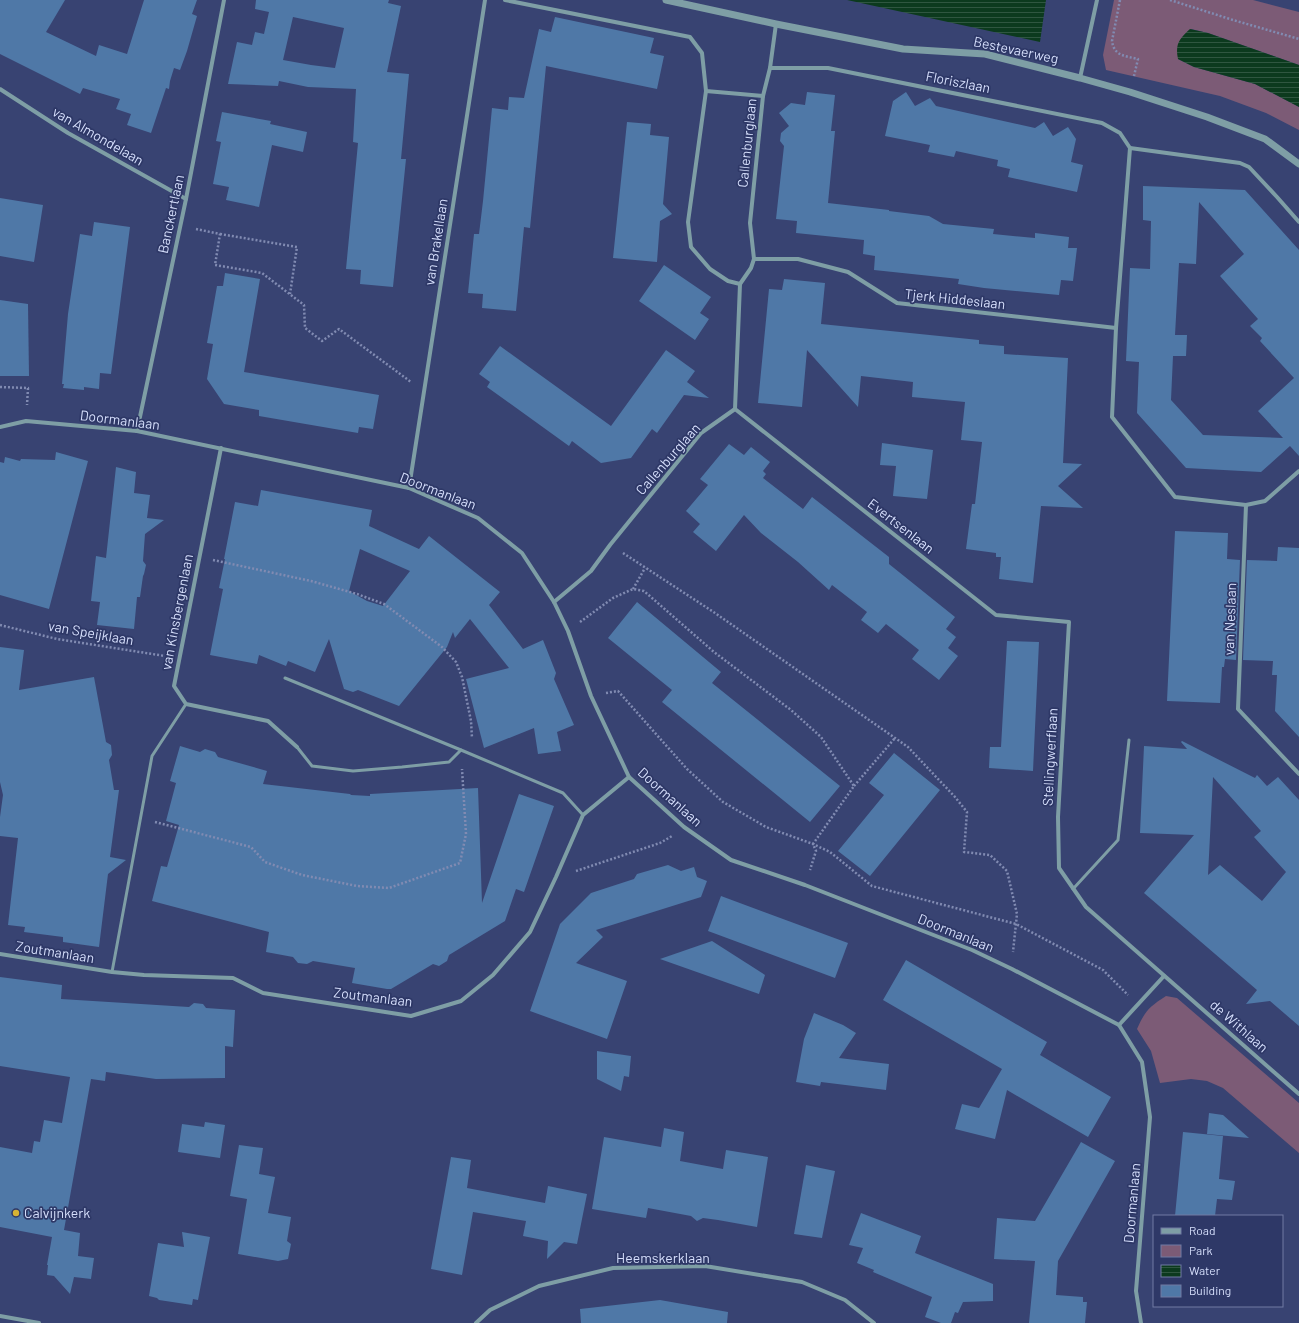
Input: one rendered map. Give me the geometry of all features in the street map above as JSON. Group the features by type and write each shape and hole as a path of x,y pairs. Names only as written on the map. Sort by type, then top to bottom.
{"street":[{"name":"Banckertlaan","path":"137,431 186,199 224,0"},
{"name":"van Brakellaan","path":"409,488 485,0"},
{"path":"505,0 690,37 702,53 706,91 688,222 691,247 710,269 728,281 740,284"},
{"name":"Bestevaerweg","path":"666,0 776,24 903,49 985,54 1080,78 1208,116 1265,139 1299,164"},
{"path":"1080,78 1096,0"},
{"name":"Callenburglaan","path":"754,259 750,223 762,96 770,68 776,24"},
{"name":"Floriszlaan","path":"770,68 828,68 1102,123 1120,133 1130,148"},
{"name":"van Almondelaan","path":"0,89 68,133 186,199"},
{"path":"706,91 762,96"},
{"path":"1299,222 1250,167 1240,163 1130,148 1116,328 1112,417 1175,497 1246,505 1265,501 1299,470"},
{"path":"735,409 740,284 751,268 754,259"},
{"name":"Tjerk Hiddeslaan","path":"754,259 798,259 848,272 897,304 1116,328"},
{"name":"Callenburglaan","path":"554,602 591,571 610,545 701,433 735,409"},
{"name":"Evertsenlaan","path":"735,409 996,616 1069,622"},
{"name":"Doormanlaan","path":"0,427 26,421 137,431 409,488 478,518 522,553 554,602 568,631 592,696 630,777 684,828 731,860 805,885 972,950 1012,969 1119,1025 1142,1062 1150,1117 1136,1292 1141,1323"},
{"name":"van Kinsbergenlaan","path":"186,704 174,686 221,448"},
{"name":"van Neslaan","path":"1246,505 1238,709 1299,774"},
{"name":"Stellingwerflaan","path":"1069,622 1058,817 1059,868 1073,889"},
{"path":"186,704 268,721 298,747"},
{"name":"Zoutmanlaan","path":"0,954 112,972 144,975 234,978 263,993 411,1016 461,1001 493,975 530,932 583,815 630,777"},
{"name":"de Withlaan","path":"1073,889 1086,907 1299,1094"},
{"path":"1119,1025 1164,976"},
{"name":"Heemskerklaan","path":"476,1323 490,1310 539,1286 613,1268 705,1266 802,1282 845,1300 874,1323"},
{"path":"0,1316 39,1323"}],"lane":[{"path":"285,678 564,793 583,815"},
{"path":"112,972 152,756 186,704"},
{"path":"1073,889 1118,840 1129,740"},
{"path":"298,747 312,766 353,771 449,762 461,750"}],"path":[{"path":"1120,0 1112,41 1113,47 1120,55 1138,59 1130,92"},
{"path":"1170,0 1299,39"},
{"path":"180,226 297,247 290,294"},
{"path":"220,234 215,265 262,273 304,305 304,328 322,341 339,329 424,392"},
{"path":"0,388 28,388 26,421"},
{"path":"610,545 715,613 908,747 956,797 967,812 964,852 990,855 1007,871 1017,914 1012,969"},
{"path":"200,557 311,581 357,594 384,604 442,647 456,662 462,677 471,721 472,754"},
{"path":"633,589 645,568"},
{"path":"568,631 613,598 633,589 644,591 714,652 791,710 821,737 854,786"},
{"name":"van Speijklaan","path":"0,625 57,639 179,658"},
{"path":"592,696 618,691 687,769 722,802 766,827 813,844 830,852 872,886 1016,924 1103,970 1138,1005"},
{"path":"813,844 854,786 895,738"},
{"path":"141,818 251,847 265,862 302,875 356,886 389,888 460,863 466,834 461,750"},
{"path":"556,877 660,843 684,828"},
{"path":"805,885 816,850 813,844"}],"green space":[{"path":"1114,0 1253,0 1299,12 1299,65 1208,33 1191,29 1178,59 1194,67 1255,84 1299,107 1299,130 1266,113 1220,96 1106,70 1103,55"},
{"path":"1166,996 1177,998 1299,1103 1299,1153 1223,1088 1207,1081 1191,1079 1160,1083 1151,1051 1137,1029 1148,1010 1155,1003"}],"water":[{"path":"847,0 1046,0 1040,42"},
{"path":"1190,29 1208,33 1299,65 1299,107 1255,84 1194,67 1178,59 1177,49 1179,42"}],"building":[{"path":"0,0 65,0 46,32 96,56 99,45 127,54 144,0 197,0 192,14 197,16 187,51 180,70 174,68 169,89 166,88 151,133 127,125 131,114 116,109 120,99 83,88 80,94 0,54"},
{"path":"256,0 389,0 388,3 401,6 387,72 409,74 401,159 406,159 393,287 360,284 361,270 346,269 358,143 353,142 356,89 308,87 279,81 278,86 228,84 237,42 252,45 255,32 264,34 269,12 255,9","holes":["293,17 344,28 335,68 283,60"]},
{"path":"555,17 654,38 650,53 664,56 657,89 546,66 530,228 524,227 516,311 482,308 483,294 468,293 474,234 479,234 492,108 508,110 509,97 524,98 539,29 551,32"},
{"path":"807,92 835,95 831,131 835,131 828,203 929,216 943,224 994,229 993,234 1035,238 1035,233 1069,237 1068,248 1077,248 1073,281 1061,280 1059,295 984,288 958,284 959,279 874,270 875,256 863,254 864,240 796,233 797,221 776,219 784,146 780,141 781,133 789,126 779,113 791,103 805,105"},
{"path":"906,92 915,106 930,98 936,106 1035,128 1044,122 1053,136 1068,127 1076,139 1071,162 1083,165 1077,192 1008,177 1010,169 997,166 998,160 956,151 954,157 928,152 930,145 885,136 893,101"},
{"path":"222,112 271,121 270,124 307,132 303,152 272,145 259,207 226,200 229,187 213,184 221,142 216,141"},
{"path":"627,122 651,124 650,135 669,137 663,204 672,214 660,221 657,262 613,258"},
{"path":"1143,186 1245,190 1299,250 1299,456 1290,446 1261,472 1186,468 1137,413 1139,362 1126,361 1130,268 1150,269 1151,221 1143,220","holes":["1199,202 1244,254 1220,276 1258,319 1250,326 1262,338 1260,341 1294,378 1258,411 1283,438 1203,435 1171,400 1173,356 1186,356 1187,335 1175,335 1179,263 1196,264"]},
{"path":"0,198 43,205 34,262 0,256"},
{"path":"94,222 130,227 111,374 100,373 99,389 84,387 84,390 63,388 64,384 62,384 68,314 80,234 92,236"},
{"path":"664,265 711,297 700,313 709,319 695,340 639,301"},
{"path":"225,273 260,279 244,372 379,395 373,429 359,427 358,433 259,416 259,410 224,404 207,379 213,344 207,343 217,286 223,286"},
{"path":"784,279 825,283 821,324 979,340 979,344 1004,346 1004,354 1068,358 1063,463 1082,464 1058,486 1083,508 1041,506 1033,583 999,579 1001,557 996,557 996,553 966,549 972,504 975,504 982,442 961,440 965,402 912,397 913,382 861,376 858,407 807,350 802,407 758,403 769,289 782,290"},
{"path":"0,300 28,304 29,376 0,376"},
{"path":"500,346 611,426 666,350 695,371 687,382 709,398 684,395 657,433 652,429 631,458 601,463 572,441 569,446 487,387 490,382 479,374"},
{"path":"882,443 933,450 927,499 893,496 896,466 880,465"},
{"path":"729,444 744,455 751,447 770,462 763,471 766,474 763,478 803,509 812,497 889,557 889,564 955,617 946,629 956,637 948,648 958,656 939,680 912,659 919,650 886,624 878,633 861,620 867,612 832,585 829,590 798,562 761,533 744,515 716,551 693,532 700,524 686,511 708,485 700,479"},
{"path":"56,452 88,461 49,609 0,595 0,462 4,463 5,457 20,461 21,459 55,460"},
{"path":"116,467 136,472 134,493 150,495 147,518 164,520 145,534 143,561 146,565 140,597 137,597 134,629 97,625 100,602 91,601 96,556 106,558"},
{"path":"261,490 372,510 369,526 419,549 429,536 500,592 489,605 523,649 543,640 556,673 554,679 574,725 557,732 561,751 538,754 534,728 484,748 466,679 509,668 470,619 455,638 453,632 447,647 399,706 358,690 353,692 344,689 329,639 315,672 288,661 286,666 259,655 257,664 210,655 223,589 219,588 235,502 258,506","holes":["360,549 410,571 383,606 367,601 349,591"]},
{"path":"1175,531 1228,533 1227,559 1240,560 1236,660 1225,659 1224,667 1222,667 1220,703 1167,701"},
{"path":"1278,547 1299,548 1299,737 1275,711 1277,675 1272,675 1273,661 1243,660 1247,560 1277,561"},
{"path":"637,602 721,672 712,683 840,786 810,822 662,702 672,690 608,638"},
{"path":"1007,641 1039,642 1033,771 989,768 990,747 1001,747"},
{"path":"0,647 24,650 19,690 94,677 106,742 111,745 112,755 109,760 114,790 119,790 110,857 126,860 108,874 99,947 63,942 63,937 24,932 25,927 8,925 18,838 0,836 0,817 3,795 0,782"},
{"path":"1182,741 1255,778 1257,775 1267,786 1278,777 1299,800 1299,1026 1270,1001 1246,1004 1257,990 1144,893 1194,835 1140,833 1144,746 1187,749 1181,742","holes":["1213,777 1261,831 1254,837 1286,872 1262,901 1220,865 1208,875"]},
{"path":"180,746 200,752 205,749 215,752 218,757 267,771 263,784 370,796 370,794 478,788 482,903 519,794 554,806 524,892 516,889 505,921 449,955 447,961 439,966 433,964 391,989 387,989 352,983 355,968 313,961 307,964 298,963 293,957 266,952 269,932 152,901 161,866 167,867 179,825 166,821 176,783 170,781"},
{"path":"894,753 940,790 870,876 838,851 884,795 869,783"},
{"path":"668,865 681,871 694,867 697,877 707,881 701,897 596,930 603,937 576,963 627,981 607,1039 530,1011 560,924 591,893 634,879 637,874"},
{"path":"721,896 848,943 835,978 708,931"},
{"path":"712,941 765,975 759,994 660,959"},
{"path":"906,960 1047,1042 1040,1055 1111,1097 1088,1137 1007,1090 995,1139 955,1129 962,1104 979,1108 1002,1069 883,1000"},
{"path":"0,977 62,985 61,999 189,1007 194,1003 203,1004 206,1008 235,1010 233,1047 225,1046 225,1078 156,1079 106,1072 105,1081 91,1079 64,1230 80,1233 78,1256 94,1258 91,1279 74,1277 70,1294 54,1276 47,1275 47,1265 52,1237 0,1227 0,1147 32,1153 34,1141 40,1142 44,1120 62,1123 70,1077 0,1066"},
{"path":"814,1013 843,1025 856,1033 839,1058 889,1064 886,1090 821,1082 820,1086 796,1082 804,1039"},
{"path":"597,1051 631,1056 629,1077 624,1076 621,1091 597,1079"},
{"path":"1209,1113 1223,1115 1249,1138 1207,1134"},
{"path":"205,1122 225,1125 220,1158 178,1152 182,1124 204,1127"},
{"path":"664,1128 684,1132 680,1161 723,1169 726,1150 768,1157 757,1227 703,1218 697,1221 691,1216 648,1208 646,1218 592,1209 604,1137 661,1147"},
{"path":"1183,1132 1223,1136 1219,1179 1235,1181 1232,1200 1217,1199 1215,1215 1175,1215"},
{"path":"1081,1142 1115,1161 1058,1261 1056,1295 1083,1297 1083,1302 1087,1302 1085,1323 1029,1323 1035,1261 994,1259 997,1218 1035,1221"},
{"path":"239,1145 263,1148 259,1174 275,1177 268,1213 291,1217 287,1241 291,1244 288,1259 278,1261 238,1254 247,1199 230,1196"},
{"path":"451,1157 471,1160 467,1188 545,1203 548,1186 587,1194 577,1244 564,1242 547,1259 548,1241 523,1236 526,1221 473,1212 462,1275 431,1269"},
{"path":"806,1165 835,1171 822,1238 794,1234"},
{"path":"861,1213 921,1236 915,1253 993,1284 993,1301 963,1302 958,1313 955,1312 951,1323 941,1323 925,1317 932,1297 873,1272 874,1270 857,1263 863,1248 849,1245"},
{"path":"182,1232 210,1237 198,1300 193,1299 192,1305 159,1300 149,1296 158,1243 184,1247"},
{"path":"660,1300 728,1312 727,1323 581,1323 580,1309"}],"place":[{"name":"Calvijnkerk","path":"16,1213"}]}
